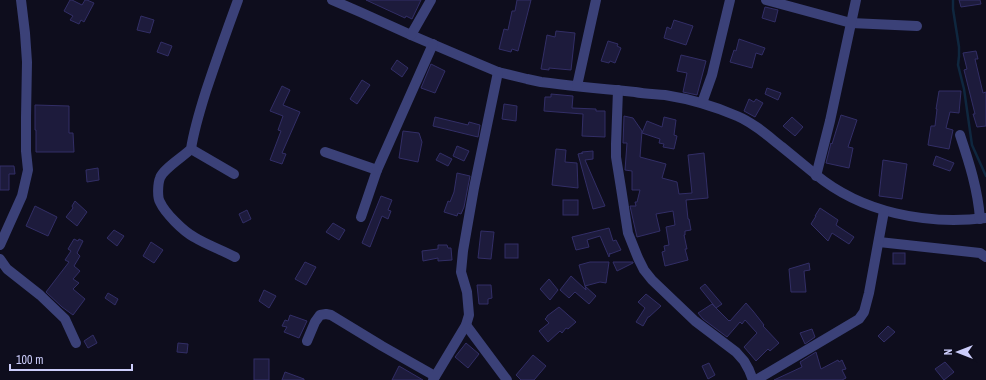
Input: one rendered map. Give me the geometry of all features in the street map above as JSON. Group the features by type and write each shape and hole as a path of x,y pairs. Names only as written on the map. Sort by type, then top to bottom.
{"street":[{"path":"0,246 22,196 28,170 26,144 27,62 22,0"},
{"path":"235,257 193,237 180,226 169,215 159,201 158,191 160,177 164,171 191,149 193,135 210,79 238,0"},
{"path":"332,0 498,72 527,79 576,86 664,95 702,103 722,110 740,117 767,135 816,176 831,186 845,194 884,211 900,215 945,220 983,219 970,165 960,135"},
{"path":"411,35 431,0"},
{"path":"576,86 596,0"},
{"path":"702,103 712,75 730,0"},
{"path":"766,0 851,23 917,26"},
{"path":"816,176 830,121 856,0"},
{"path":"361,217 377,170 433,44"},
{"path":"307,341 315,322 320,315 331,315 434,378 466,325 469,315 467,292 461,272 463,251 474,188 498,72"},
{"path":"618,90 616,157 628,233 638,258 644,270 652,280 695,321 736,352 744,361 753,380"},
{"path":"191,149 234,174"},
{"path":"325,152 377,170"},
{"path":"756,380 859,319 864,312 869,293 884,211"},
{"path":"879,242 974,252 980,253 986,257"},
{"path":"0,259 7,269 40,295 65,319 76,343"},
{"path":"466,325 507,380"}],"building":[{"path":"70,0 82,5 85,0 94,3 84,22 81,20 79,24 70,20 73,16 64,11"},
{"path":"366,0 421,0 412,19 406,16 405,18"},
{"path":"517,0 531,0 518,51 512,49 511,52 499,49 504,29 508,30 512,11 515,11"},
{"path":"959,0 980,0 981,4 961,7"},
{"path":"765,7 778,10 775,22 762,18"},
{"path":"141,16 154,20 150,33 137,30"},
{"path":"674,20 693,26 686,45 664,38 667,27 671,29"},
{"path":"556,31 575,33 571,70 549,68 549,70 541,69 547,35 555,37"},
{"path":"739,39 765,48 762,55 756,53 752,68 730,62 734,50 736,51"},
{"path":"608,41 618,44 617,46 621,48 615,63 610,61 609,63 601,61"},
{"path":"161,42 172,46 168,56 157,52"},
{"path":"976,51 978,59 975,59 983,93 986,92 986,126 977,127 964,70 967,69 963,53"},
{"path":"681,55 706,61 697,95 683,92 687,73 677,71"},
{"path":"397,60 408,68 402,77 391,69"},
{"path":"431,64 445,71 435,93 421,88"},
{"path":"362,80 370,85 357,104 350,99"},
{"path":"282,86 290,90 283,105 300,112 282,153 286,154 282,164 270,160 281,131 278,130 283,116 270,111"},
{"path":"767,88 781,93 778,100 765,94"},
{"path":"939,91 961,91 959,113 950,112 946,128 953,130 949,149 928,145 931,126 935,126"},
{"path":"551,94 573,96 572,108 605,111 605,137 582,136 583,114 544,111 545,97 551,97"},
{"path":"749,99 754,102 756,99 763,103 755,117 744,111"},
{"path":"504,104 517,106 516,121 502,119"},
{"path":"35,105 69,106 69,133 73,133 74,152 36,152"},
{"path":"841,115 857,120 848,147 853,148 849,168 826,163"},
{"path":"624,116 633,118 642,131 640,157 666,164 662,178 677,182 679,194 692,193 688,155 704,153 708,198 686,200 691,230 685,231 684,235 687,249 685,249 688,260 665,266 662,252 665,251 664,246 669,245 666,227 675,225 673,211 656,214 660,231 637,237 630,206 636,206 635,202 637,202 640,190 632,190 632,171 625,170 627,143 623,143"},
{"path":"435,117 468,125 469,122 480,125 478,137 433,126"},
{"path":"664,117 676,120 674,135 677,136 674,149 663,147 664,144 659,143 660,139 642,133 647,121 662,127"},
{"path":"792,117 803,127 795,136 783,126"},
{"path":"403,131 419,133 422,142 418,162 399,158"},
{"path":"457,146 469,151 464,161 453,156"},
{"path":"556,149 566,150 565,162 577,163 578,188 552,185"},
{"path":"593,151 593,159 585,160 605,206 593,209 578,154"},
{"path":"440,153 452,159 448,166 436,160"},
{"path":"936,156 954,163 950,171 933,165"},
{"path":"883,160 907,164 902,199 879,196"},
{"path":"0,166 14,166 15,174 9,174 9,190 0,190"},
{"path":"98,168 99,180 87,182 86,170"},
{"path":"457,173 470,176 464,207 461,214 458,213 457,216 444,212 448,201 450,202 454,192"},
{"path":"381,196 392,200 388,210 391,211 388,219 382,216 370,247 362,243"},
{"path":"563,200 578,200 578,215 563,215"},
{"path":"75,201 87,212 77,226 66,217 73,208 72,206"},
{"path":"35,206 57,217 48,236 26,226"},
{"path":"820,208 838,220 836,225 854,237 849,244 832,233 828,241 811,224"},
{"path":"247,210 251,219 243,223 239,214"},
{"path":"333,223 345,230 339,240 326,232"},
{"path":"609,228 613,241 616,240 621,250 610,253 609,257 600,236 587,240 589,247 576,250 572,237"},
{"path":"114,230 124,236 117,246 107,238"},
{"path":"481,231 494,232 491,259 478,258"},
{"path":"74,239 83,241 77,253 80,256 74,266 80,271 73,279 79,283 73,289 85,299 73,315 46,292 69,262 65,260 71,251 68,249"},
{"path":"151,242 163,250 154,263 143,256"},
{"path":"505,244 518,244 518,258 505,258"},
{"path":"438,245 447,245 448,248 451,248 452,260 438,261 438,258 423,261 422,251 438,249"},
{"path":"893,253 905,253 905,264 893,264"},
{"path":"305,262 316,267 306,285 295,279"},
{"path":"590,262 609,262 606,283 600,282 585,286 579,265"},
{"path":"613,262 633,262 633,263 617,271"},
{"path":"809,263 810,270 804,271 806,292 791,292 789,269"},
{"path":"571,276 586,290 585,286 596,296 589,304 575,292 569,298 560,290"},
{"path":"549,279 558,290 550,300 540,289"},
{"path":"705,284 722,304 716,308 700,288"},
{"path":"477,285 491,285 492,298 488,299 488,304 479,304"},
{"path":"264,290 276,296 269,308 259,301"},
{"path":"108,293 118,299 115,305 105,298"},
{"path":"646,294 661,306 648,317 643,326 636,322 645,308 638,302"},
{"path":"746,303 764,325 763,326 779,343 770,351 768,349 756,361 744,347 757,333 745,320 742,324 740,322 727,337 703,319 698,313 712,304 730,321"},
{"path":"559,307 576,322 568,329 566,328 562,333 560,331 548,342 539,331 549,323 545,319 547,316"},
{"path":"290,315 307,321 299,338 284,332 287,327 282,326 285,320 288,321"},
{"path":"888,326 895,332 884,342 878,336"},
{"path":"812,329 815,337 805,344 800,333"},
{"path":"93,335 97,343 88,348 84,341"},
{"path":"178,343 188,344 187,353 177,352"},
{"path":"466,343 479,354 468,368 455,357"},
{"path":"816,352 821,369 838,360 839,362 842,360 846,369 842,370 846,378 842,380 774,380 802,367 800,362"},
{"path":"533,355 546,366 534,380 521,380 516,375"},
{"path":"254,359 269,359 269,380 254,380"},
{"path":"945,362 954,372 944,380 935,369"},
{"path":"709,363 715,375 708,379 702,366"},
{"path":"399,366 423,380 392,380"},
{"path":"285,372 304,379 304,380 282,380"}],"waterway":[{"path":"953,0 959,47 958,65 964,89 972,145 986,176"}]}
